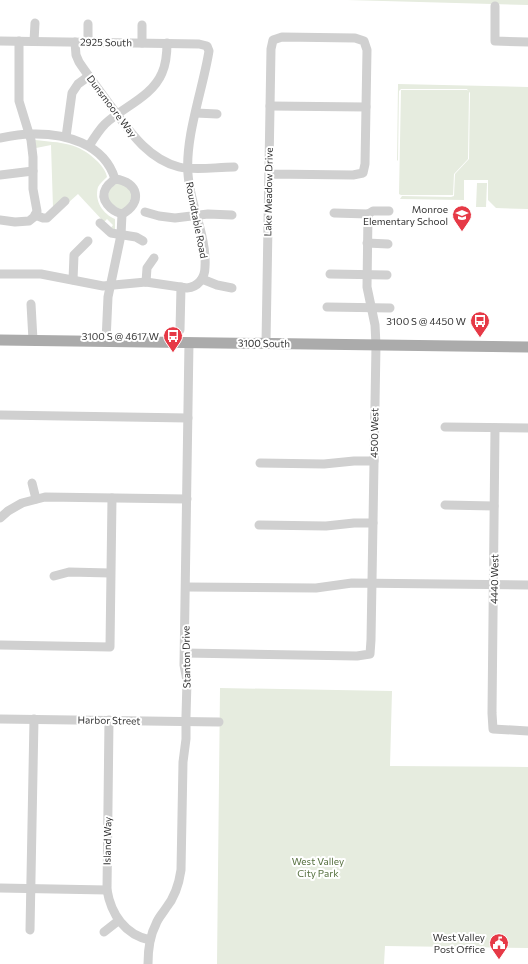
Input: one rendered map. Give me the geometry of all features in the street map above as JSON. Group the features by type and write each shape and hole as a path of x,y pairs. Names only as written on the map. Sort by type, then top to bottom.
{"main road":[{"name":"3100 South","path":"0,340 528,347"}],"street":[{"path":"496,6 495,42 528,42"},
{"path":"34,23 34,41"},
{"path":"88,24 88,42"},
{"path":"142,25 142,43"},
{"name":"Lake Meadow Drive","path":"266,344 271,49 273,40 282,37 355,38 364,41 367,50 366,107"},
{"name":"2925 South","path":"0,41 202,44 207,46 209,50"},
{"path":"0,220 11,222 26,221 32,219 37,208 33,189 30,134 19,101 19,41"},
{"name":"Dunsmoore Way","path":"75,42 76,58 117,115 133,135 150,152 172,165 188,168 234,167"},
{"path":"90,146 102,128 150,90 157,82 166,62 167,43"},
{"name":"Roundtable Road","path":"202,279 205,263 202,240 190,192 188,168 189,145 209,50"},
{"path":"66,137 72,93 78,84 89,76"},
{"path":"269,174 353,176 363,173 365,164 366,107 270,106"},
{"path":"196,113 217,114"},
{"path":"0,138 30,134 48,134 66,137 90,146 105,160 111,168 115,179"},
{"path":"0,175 33,172"},
{"path":"115,179 128,182 133,186 135,192 135,200 132,206 127,212 122,214 116,213 110,208 104,197 106,188 115,179"},
{"path":"35,214 43,218 47,218 65,201"},
{"path":"334,213 368,214 373,211 389,211"},
{"path":"145,212 170,218 212,214 232,215"},
{"path":"106,341 109,286 121,235 122,214"},
{"name":"4500 West","path":"185,653 357,656 370,654 376,345 375,325 366,275 368,214"},
{"path":"100,223 111,233 136,237 143,241"},
{"path":"73,280 74,255 88,241"},
{"path":"367,243 388,244"},
{"path":"146,282 147,268 154,258"},
{"path":"0,274 41,274 103,286 146,282 181,288 193,287 202,279 216,285 232,288"},
{"path":"330,274 387,275"},
{"path":"180,330 181,288"},
{"path":"31,304 33,340"},
{"path":"327,307 390,308"},
{"name":"Stanton Drive","path":"148,964 150,940 156,924 174,895 180,876 187,681 184,665 189,342"},
{"path":"0,416 188,418"},
{"path":"445,427 528,428"},
{"name":"4440 West","path":"496,428 494,506 493,729 528,732"},
{"path":"260,463 324,464 374,461"},
{"path":"32,483 36,499"},
{"path":"0,518 15,507 36,499 62,497 187,499"},
{"path":"0,645 110,647 112,498"},
{"path":"444,505 494,506"},
{"path":"259,525 326,526 354,522 373,523"},
{"path":"54,576 68,572 110,573"},
{"path":"186,587 316,588 352,584 528,586"},
{"name":"Harbor Street","path":"0,719 219,722"},
{"path":"30,930 34,719"},
{"name":"Island Way","path":"109,720 106,890 112,910 118,920 140,938 150,940"},
{"path":"0,888 106,890"},
{"path":"104,932 118,920"}],"green space":[{"path":"347,0 528,0 528,5"},
{"path":"398,84 528,87 528,209 496,208 488,200 488,180 464,180 464,200 400,199 402,196 454,196 455,174 469,159 470,93 467,89 401,89 399,91 397,161"},
{"path":"401,90 469,91 468,159 454,174 453,195 399,194"},
{"path":"35,140 69,144 83,150 100,164 107,177 98,187 98,202 107,214 115,219 115,230 110,229 113,225 107,219 104,222 78,194 68,203 53,208 51,145 36,148"},
{"path":"477,183 487,183 486,207 476,207"},
{"path":"116,184 122,184 131,190 132,196 127,207 121,210 110,203 108,196 110,188"},
{"name":"West Valley City Park","path":"220,688 392,691 390,766 528,767 528,948 385,946 384,964 217,964"}],"place":[{"name":"Monroe Elementary School","path":"462,232"},
{"name":"3100 S @ 4450 W","path":"480,338"},
{"name":"3100 S @ 4617 W","path":"173,353"},
{"name":"West Valley Post Office","path":"499,960"}]}
